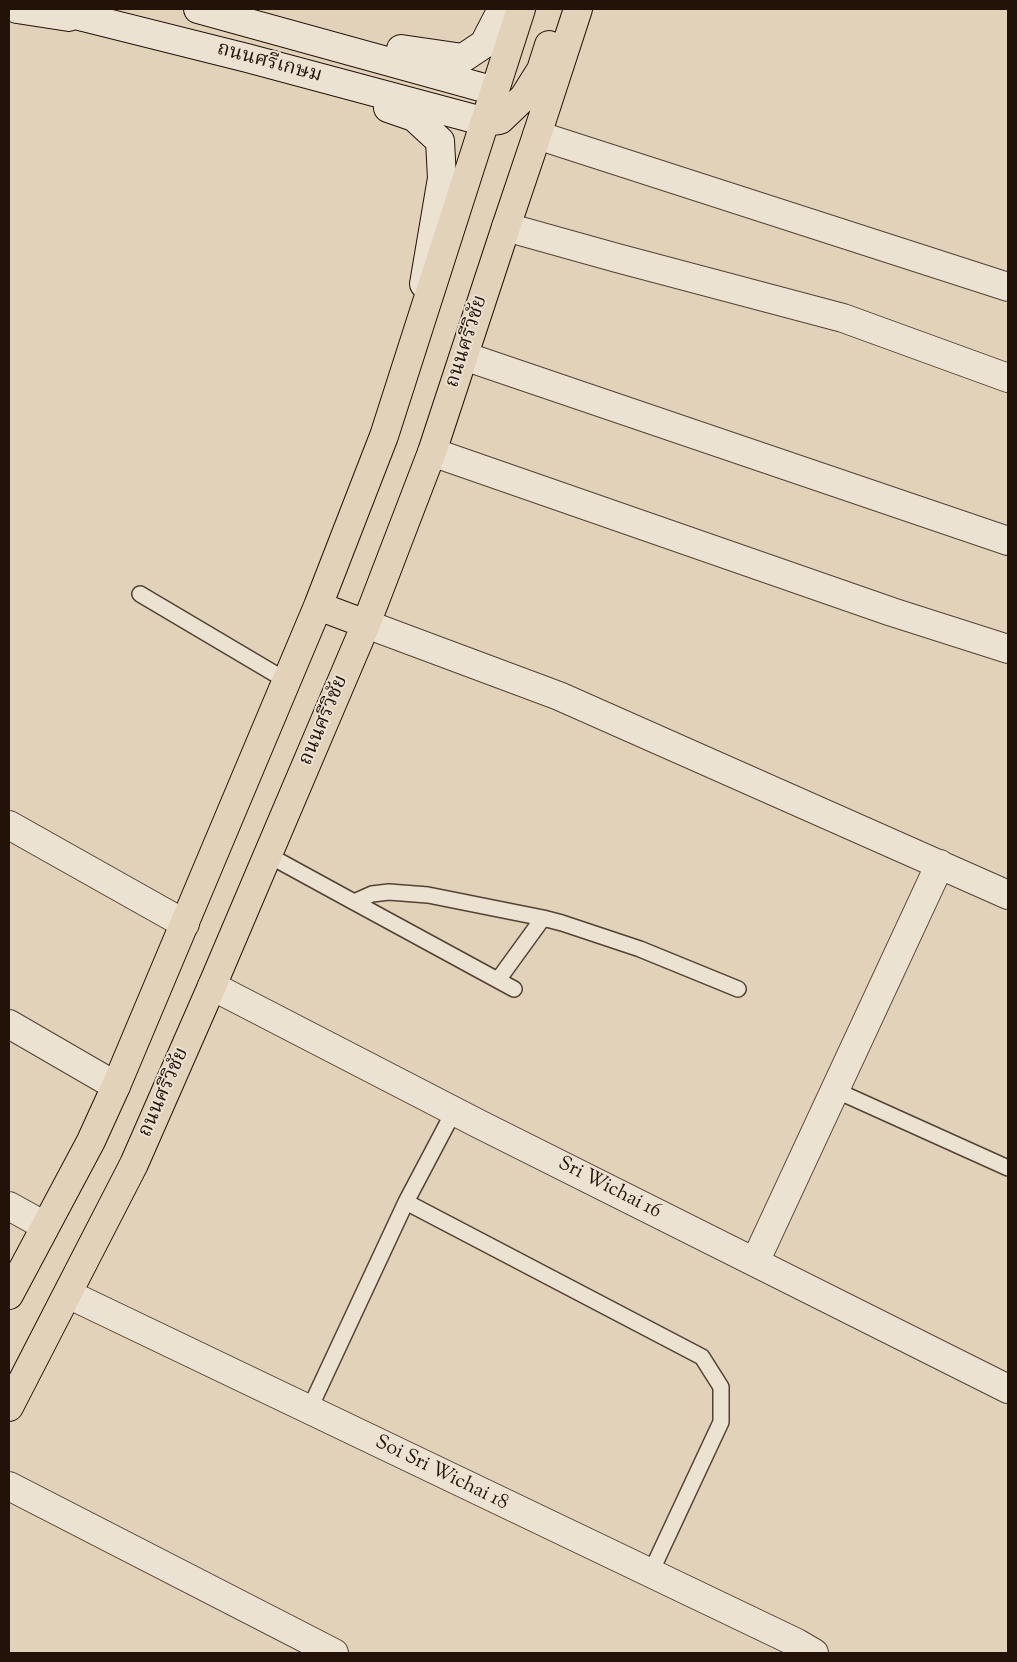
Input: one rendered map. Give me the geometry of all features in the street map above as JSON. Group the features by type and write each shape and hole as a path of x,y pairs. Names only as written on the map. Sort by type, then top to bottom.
{"main road":[{"path":"9,1296 90,1141 116,1086 318,606 384,436 486,122 503,101 521,9"},
{"path":"503,101 524,97 541,70 562,9"},
{"name":"ถนนศรีวิชัย","path":"9,1407 134,1164 366,624 432,452 578,9"},
{"path":"503,101 519,121 524,143 516,196"},
{"path":"318,606 366,624"}],"street":[{"path":"17,9 112,24"},
{"name":"ถนนศรีเกษม","path":"51,9 247,58 486,122"},
{"name":"ถนนศรีเกษม","path":"198,9 259,25 503,101"},
{"path":"259,25 434,55 463,58 484,44 502,9"},
{"path":"247,58 414,117 440,141 442,178 415,337"},
{"path":"538,135 1008,287"},
{"path":"506,226 617,258 842,318 1008,378"},
{"path":"464,356 1008,541"},
{"path":"432,452 892,612 1008,649"},
{"path":"366,624 559,696 1008,895"},
{"path":"9,826 185,924"},
{"path":"755,1262 940,864"},
{"name":"Sri Wichai 16","path":"212,986 454,1111 1008,1389"},
{"path":"9,1024 116,1086"},
{"path":"9,1206 45,1226"},
{"name":"Soi Sri Wichai 18","path":"68,1294 797,1643 814,1653"},
{"path":"9,1486 334,1653"}],"lane":[{"path":"140,594 286,681"},
{"path":"268,855 514,988"},
{"path":"354,902 372,894 389,892 428,895 543,918 640,948 738,989"},
{"path":"498,980 543,918"},
{"path":"835,1090 1008,1168"},
{"path":"309,1410 406,1202 454,1111"},
{"path":"406,1202 702,1357 721,1387 721,1422 650,1574"}]}
